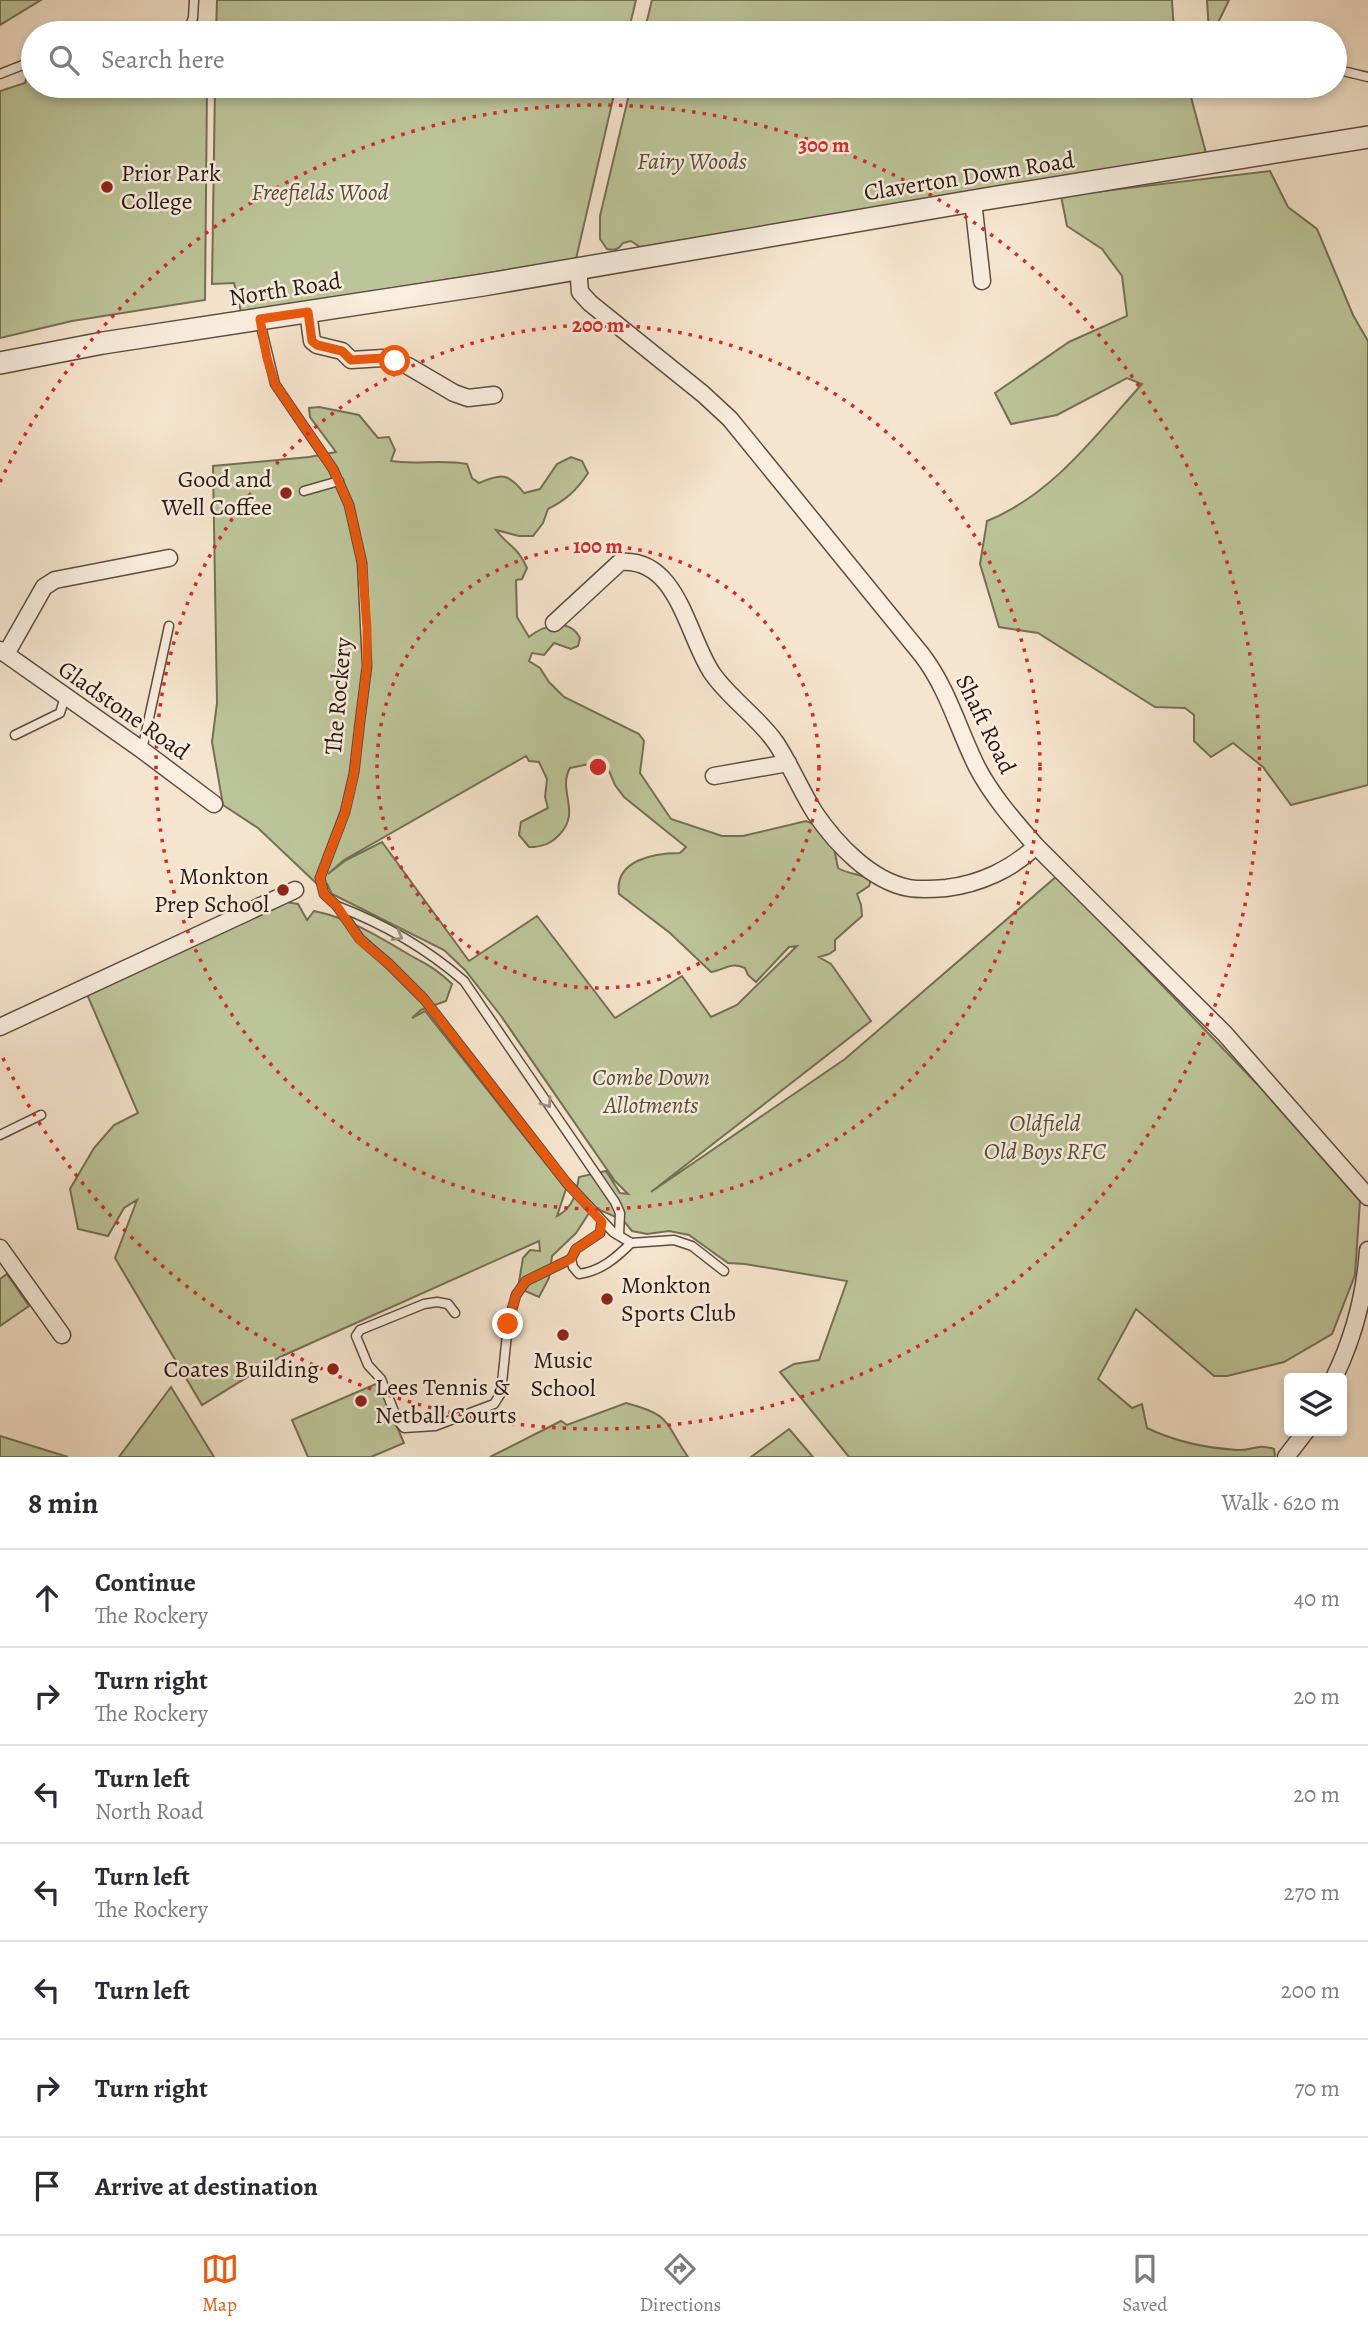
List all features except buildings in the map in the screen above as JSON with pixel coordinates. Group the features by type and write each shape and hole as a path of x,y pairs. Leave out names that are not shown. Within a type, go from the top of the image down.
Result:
{"street":[{"name":"Claverton Down Road","path":"578,267 1368,137"},
{"path":"973,201 982,281"},
{"name":"North Road","path":"0,363 103,343 483,285 578,267"},
{"name":"Shaft Road","path":"578,267 580,292 730,419 913,644 936,674 978,768 1013,820 1225,1034 1368,1197"},
{"path":"308,312 312,341 317,345 334,348 351,360 383,358 395,361 468,398 494,395"},
{"name":"Gladstone Road","path":"169,558 55,580 44,587 3,652 214,804"},
{"path":"554,623 612,567 620,562 640,564 677,597 711,672 768,732 815,812 844,848 882,878 908,888 955,887 1011,867 1036,846"},
{"path":"715,776 788,763"},
{"path":"0,1027 295,890"},
{"path":"0,1248 62,1335"},
{"path":"1336,1373 1346,1354 1366,1272 1368,1250"},
{"path":"1286,1457 1302,1436"}],"lane":[{"path":"192,21 194,0"},
{"path":"0,74 21,66"},
{"path":"1347,72 1368,77"},
{"name":"The Rockery","path":"260,319 275,384 315,439 339,481 349,505 362,563 367,666 354,774 345,813 320,878 324,894 337,906 360,940 424,999 566,1182 602,1222 631,1243"},
{"path":"304,491 339,481"},
{"path":"142,750 169,626"},
{"path":"15,735 60,712 65,696"},
{"path":"337,906 370,921 441,961 464,981 615,1202 620,1213 618,1235"},
{"path":"0,1135 41,1115"},
{"path":"455,1313 448,1304 432,1302 360,1330 356,1336 368,1365 381,1379 398,1421 404,1428 436,1426 494,1404 501,1393 508,1324 516,1295 526,1281 571,1259 576,1249 600,1233 602,1222"},
{"path":"571,1259 579,1274 594,1272 631,1243 674,1240 692,1246 724,1271"}],"green space":[{"path":"0,0 41,0 0,25"},
{"path":"217,0 636,0 631,21 216,21"},
{"path":"652,0 1172,0 1173,21 647,21"},
{"path":"1207,0 1229,0 1219,21 1208,21"},
{"name":"Prior Park College","path":"21,84 21,98 207,98 205,300 72,321 0,338 0,91"},
{"name":"Freefields Wood","path":"215,98 613,98 576,259 241,312 234,283 212,284"},
{"name":"Fairy Woods","path":"628,98 1191,98 1206,153 640,247 631,241 616,249 607,249 600,239 600,216"},
{"path":"1270,171 1288,207 1317,229 1353,315 1368,341 1368,785 1291,805 1263,767 1233,743 1211,757 1194,741 1194,715 1185,708 1155,707 1038,633 999,627 980,564 987,521 1010,510 1052,480 1090,443 1142,384 1127,378 1057,415 1011,424 995,393 1069,342 1127,316 1122,276 1102,249 1067,226 1061,196"},
{"path":"319,407 359,415 378,438 389,437 395,450 391,461 467,464 472,478 479,483 499,476 509,478 524,493 540,489 557,464 571,457 582,461 588,473 571,494 548,509 543,523 533,536 519,536 496,530 517,551 527,568 522,579 516,580 517,617 529,637 542,629 563,625 570,627 580,638 578,646 571,649 554,643 544,655 532,653 529,661 540,668 564,697 639,734 644,741 640,773 671,819 722,836 743,836 806,821 819,826 833,843 838,868 871,880 869,886 857,894 862,916 835,940 835,950 819,957 831,964 871,1021 651,1192 845,1059 1057,876 1259,1086 1360,1201 1355,1275 1332,1334 1284,1362 1227,1376 1214,1376 1136,1309 1098,1379 1132,1408 1142,1404 1147,1428 1158,1433 1214,1448 1243,1450 1268,1447 1274,1449 1275,1457 849,1457 780,1372 794,1364 819,1360 847,1281 728,1263 689,1235 669,1231 647,1234 632,1231 623,1220 593,1207 576,1233 552,1256 549,1278 539,1297 518,1288 523,1258 530,1250 540,1251 539,1241 280,1357 202,1405 115,1258 137,1200 124,1208 108,1236 78,1229 70,1189 94,1148 114,1125 138,1113 86,992 286,902 298,904 307,920 314,911 349,922 429,966 452,984 446,1001 421,1010 412,1018 425,1011 566,1189 557,1216 570,1205 579,1177 606,1171 620,1193 628,1194 615,1181 501,1016 465,970 444,950 332,894 327,884 316,883 258,828 223,805 212,742 217,703 213,466 336,452 310,417 309,408","holes":["526,756 529,761 539,762 547,779 545,797 548,808 521,822 519,835 529,847 549,843 566,826 569,818 566,785 570,768 594,763 607,766 615,785 624,797 686,847 680,853 648,857 629,866 619,882 619,894 670,933 711,972 740,966 745,968 756,982 789,947 797,946 737,1005 711,1017 682,976 615,1018 537,916 469,961 382,842 346,860 328,874 344,860"]},
{"path":"7,1274 29,1306 0,1326 0,1279"},
{"name":"Lees Tennis & Netball Courts","path":"378,1383 404,1443 371,1457 308,1457 292,1420"},
{"path":"171,1387 214,1457 119,1457"},
{"path":"626,1403 660,1416 688,1457 490,1457 561,1421 567,1425"},
{"path":"789,1429 813,1457 751,1457"},
{"path":"0,1436 68,1457 0,1457"}],"place":[{"name":"Prior Park College","path":"107,187"},
{"name":"Good and Well Coffee","path":"286,493"},
{"name":"Monkton Prep School","path":"283,890"},
{"name":"Monkton Sports Club","path":"607,1299"},
{"name":"Music School","path":"563,1335"},
{"name":"Coates Building","path":"333,1369"},
{"name":"Lees Tennis & Netball Courts","path":"361,1401"}],"route":[{"path":"395,361 383,358 351,360 342,351 317,345 312,341 308,312 260,319 275,384 333,469 349,505 362,563 367,666 354,774 345,813 321,870 324,894 337,906 360,940 424,999 566,1182 602,1222 600,1233 576,1249 571,1259 526,1281 516,1295 508,1324"}],"park label":[{"name":"Combe Down Allotments","path":"651,1091"},
{"name":"Oldfield Old Boys RFC","path":"1045,1137"}]}
